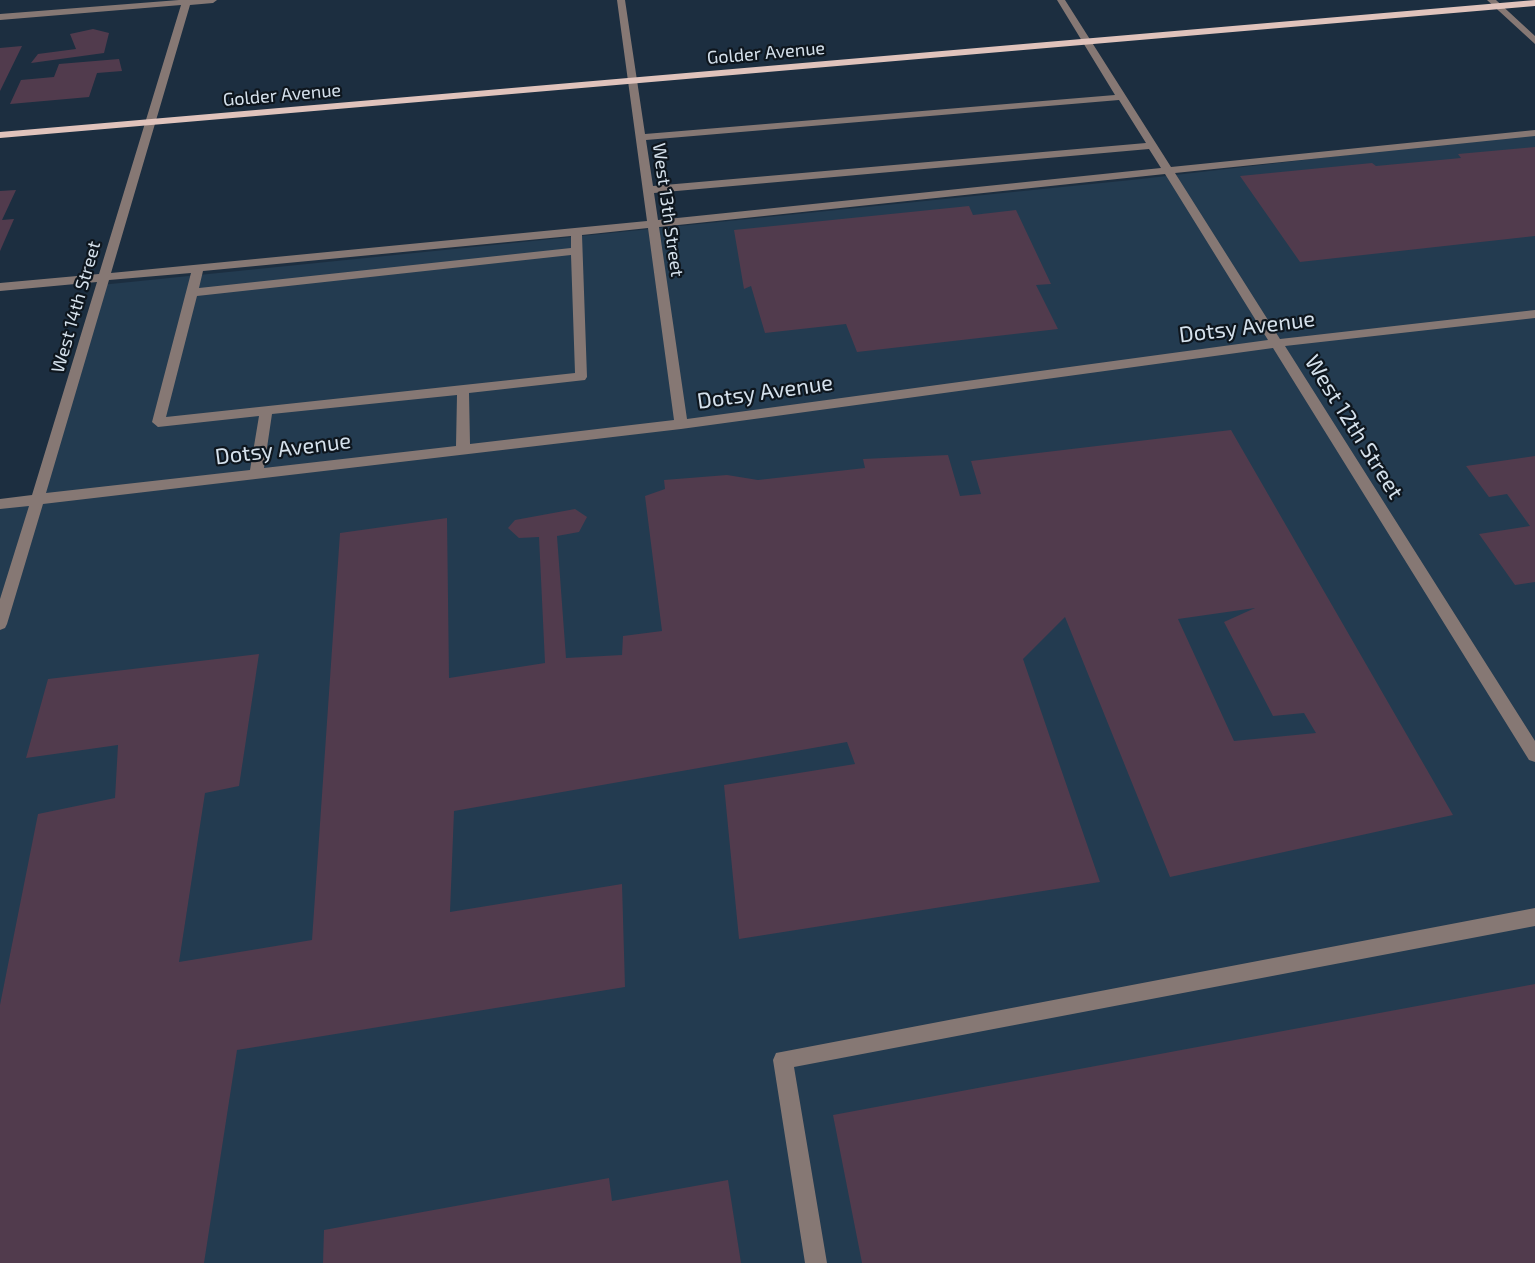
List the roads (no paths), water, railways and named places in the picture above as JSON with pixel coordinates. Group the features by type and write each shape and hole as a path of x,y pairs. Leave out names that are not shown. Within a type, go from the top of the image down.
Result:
{"main road":[{"name":"Golder Avenue","path":"0,135 1088,41 1495,3 1535,3"}],"street":[{"path":"0,17 213,0"},
{"name":"West 13th Street","path":"621,0 646,190 681,424"},
{"name":"West 12th Street","path":"1061,0 1535,755"},
{"name":"West 14th Street","path":"0,624 102,276 186,1"},
{"path":"1495,3 1535,40"},
{"path":"639,138 1121,97"},
{"path":"0,287 387,251 1535,133"},
{"path":"646,190 1151,146"},
{"path":"198,269 158,422 581,377 576,230"},
{"path":"466,243 467,263"},
{"path":"383,272 387,251"},
{"path":"192,293 576,251"},
{"path":"285,282 286,260"},
{"name":"Dotsy Avenue","path":"0,504 681,424 1277,343 1535,314"},
{"path":"463,391 463,450"},
{"path":"256,474 266,411"},
{"path":"816,1263 783,1060 1535,917"}]}
